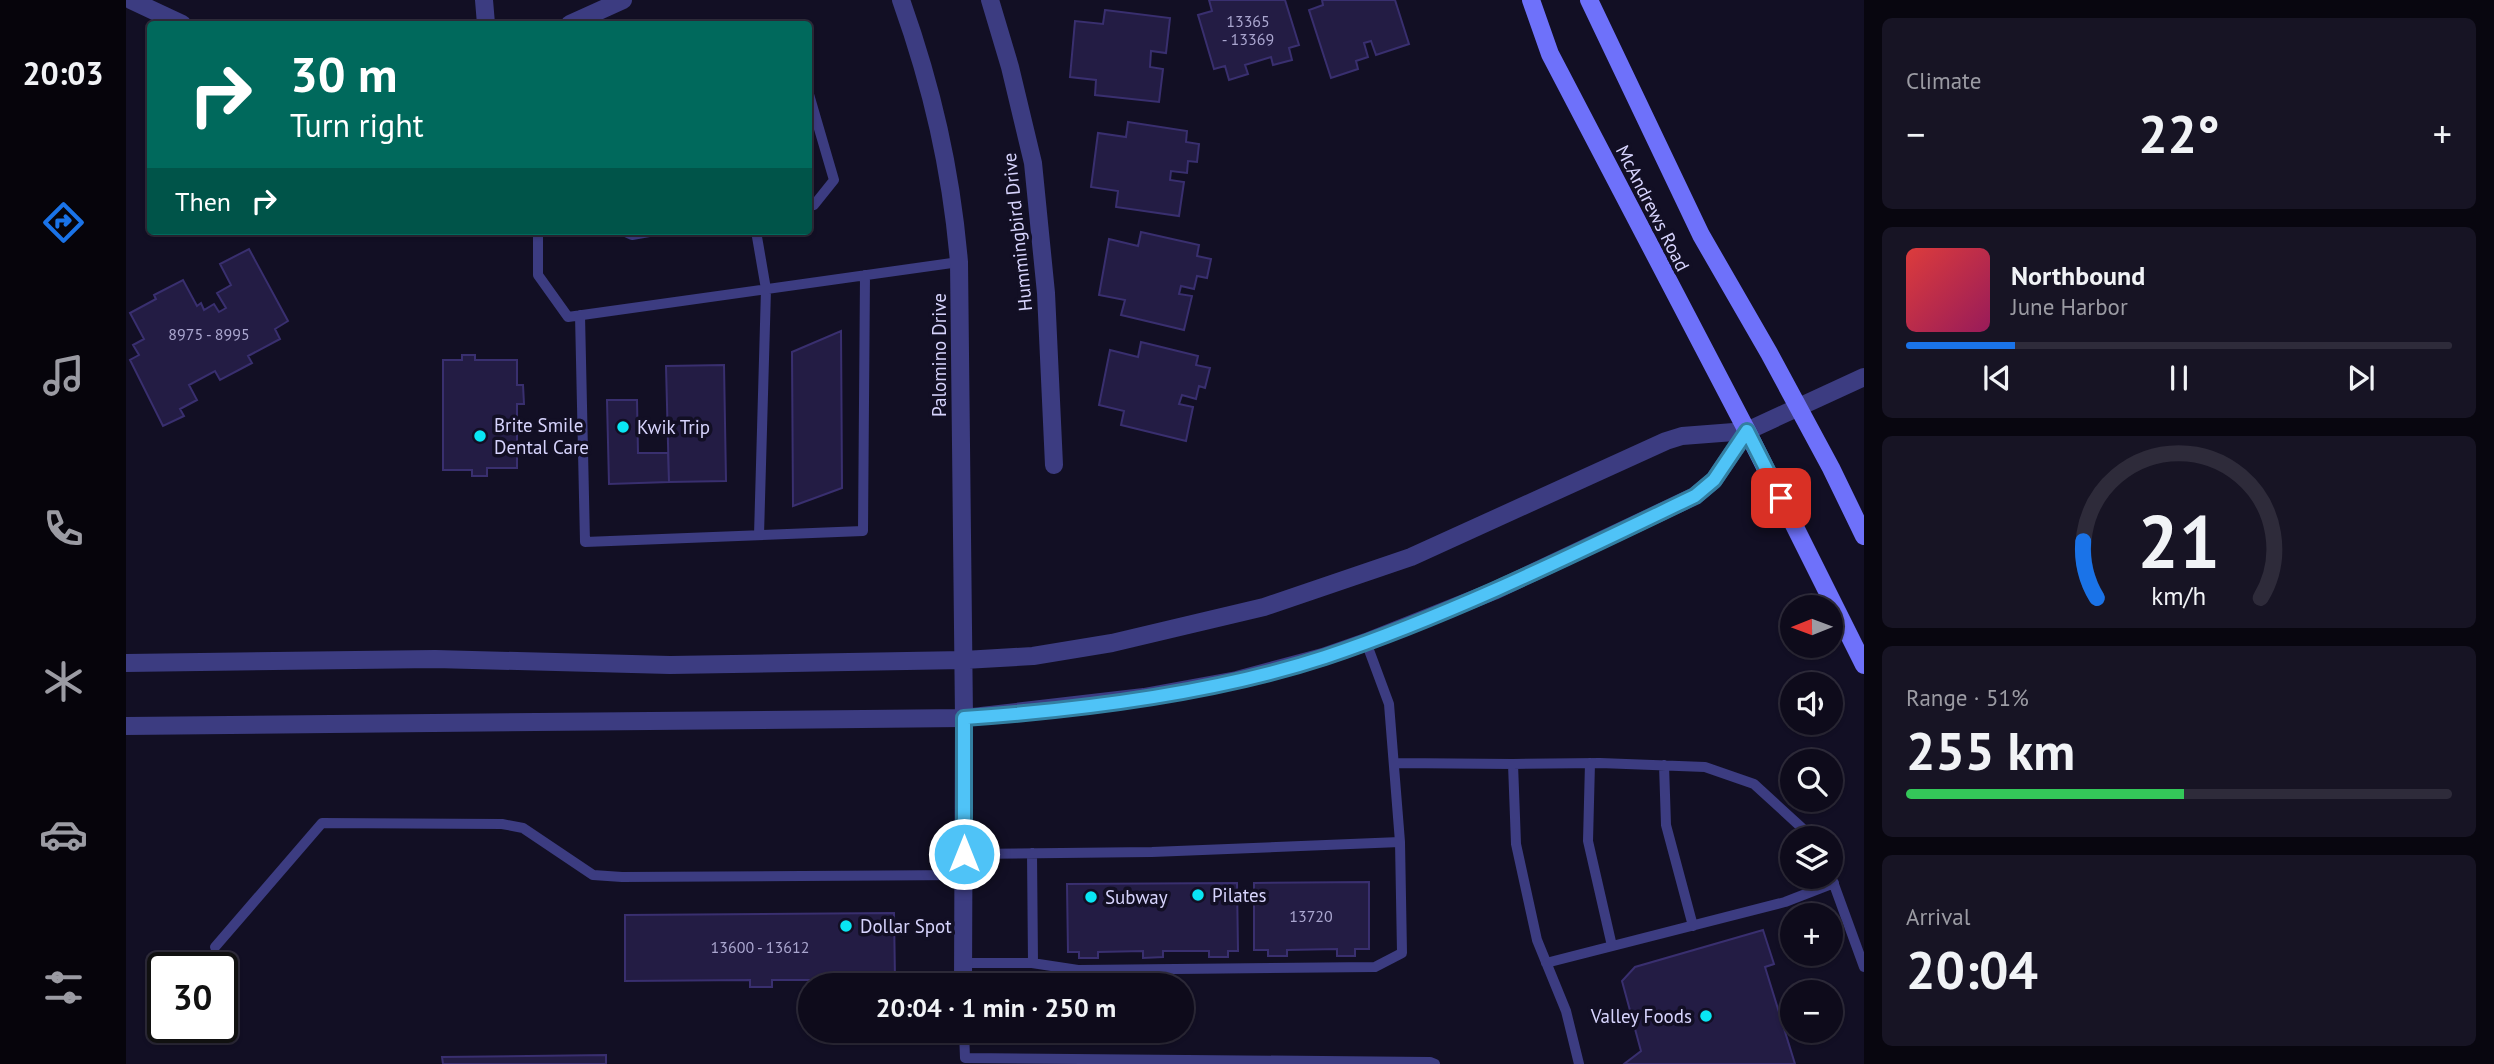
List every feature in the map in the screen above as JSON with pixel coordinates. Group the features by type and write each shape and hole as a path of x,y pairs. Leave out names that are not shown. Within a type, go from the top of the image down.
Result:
{"main road":[{"name":"McAndrews Road","path":"1531,0 1549,54 1747,431 1864,664"},
{"name":"McAndrews Road","path":"1589,0 1701,236 1798,407 1864,536"}],"street":[{"path":"131,0 176,21"},
{"path":"484,0 486,21"},
{"path":"577,21 623,0"},
{"name":"Palomino Drive","path":"901,0 928,83 942,142 954,202 959,262 964,660 963,973"},
{"name":"Hummingbird Drive","path":"990,0 1010,67 1033,163 1046,293 1054,465"},
{"path":"126,663 435,659 670,665 964,660 1033,656 1112,643 1264,607 1411,557 1666,441 1682,436 1747,431 1864,377"},
{"path":"126,726 964,718 1144,697 1237,680 1323,657 1494,591 1695,496 1714,480 1747,431"}],"lane":[{"path":"812,105 834,180 812,205"},
{"path":"538,235 538,275 568,317 959,262"},
{"path":"756,235 766,289 759,535"},
{"path":"580,315 585,542 863,531 865,275"},
{"path":"963,963 1032,963 1078,970 1375,967 1402,953 1400,842 1389,704 1366,642"},
{"path":"1395,763 1590,763 1704,767 1754,784 1800,826"},
{"path":"1590,763 1588,841 1612,946"},
{"path":"1513,764 1516,844 1537,940 1566,1011 1579,1064"},
{"path":"1664,765 1666,825 1693,926"},
{"path":"215,947 322,823 502,824 523,828 593,875 964,875"},
{"path":"964,854 1152,852 1400,842"},
{"path":"1032,853 1032,963"},
{"path":"1546,963 1785,902 1813,889"},
{"path":"1835,889 1864,967"},
{"path":"963,1043 962,1061 1435,1064"}],"building":[{"path":"1209,0 1285,0 1299,45 1289,48 1292,60 1273,65 1271,57 1245,65 1248,74 1229,80 1225,66 1214,69 1198,15 1212,11"},
{"path":"1322,0 1395,0 1409,44 1376,55 1371,41 1364,43 1368,57 1356,61 1358,69 1331,78 1309,10 1323,5"},
{"path":"1105,10 1170,18 1166,53 1151,51 1150,67 1163,69 1159,102 1095,95 1096,80 1070,77 1075,21 1103,24"},
{"path":"1128,122 1187,131 1186,142 1199,144 1197,162 1188,161 1187,173 1171,171 1170,180 1184,182 1179,216 1116,207 1118,191 1091,187 1098,133 1126,137"},
{"path":"1141,232 1199,245 1197,256 1211,259 1207,278 1197,276 1194,289 1181,286 1179,294 1192,296 1184,330 1121,315 1125,300 1099,295 1109,239 1138,246"},
{"path":"249,249 288,321 275,329 280,339 248,356 252,363 220,380 215,371 189,385 197,400 180,409 184,416 163,426 130,360 139,355 133,345 144,339 130,313 156,299 154,295 183,280 197,306 201,303 204,310 214,304 219,312 226,308 217,293 231,285 220,264"},
{"path":"841,331 842,488 793,506 792,352"},
{"path":"1141,342 1198,356 1196,365 1210,368 1205,388 1199,386 1196,399 1182,395 1179,404 1193,407 1186,441 1121,425 1124,411 1099,405 1110,350 1138,357"},
{"name":"Brite Smile Dental Care","path":"462,355 475,355 475,360 517,360 517,385 523,385 524,404 517,404 517,468 487,468 487,476 472,476 472,470 443,470 443,360 462,360"},
{"name":"Kwik Trip","path":"724,365 726,481 669,482 666,366"},
{"name":"Kwik Trip","path":"607,400 637,400 638,453 668,453 669,482 609,484"},
{"path":"1369,882 1369,949 1355,949 1355,956 1337,956 1337,949 1287,950 1287,956 1268,956 1268,950 1254,950 1254,883"},
{"path":"1237,883 1238,951 1228,951 1228,957 1209,957 1209,951 1163,951 1163,957 1143,958 1143,951 1098,952 1098,958 1079,958 1079,952 1068,952 1067,884"},
{"path":"894,913 895,973 798,973 798,980 772,980 772,987 750,987 750,980 625,981 625,915"},
{"name":"Valley Foods","path":"1763,930 1774,964 1765,967 1780,1016 1780,1043 1789,1043 1795,1064 1624,1064 1641,1051 1622,981 1635,967"},
{"path":"606,1055 606,1064 443,1064 442,1057"}],"place":[{"name":"Kwik Trip","path":"623,427"},
{"name":"Brite Smile Dental Care","path":"480,436"},
{"name":"Pilates","path":"1198,895"},
{"name":"Subway","path":"1091,897"},
{"name":"Dollar Spot","path":"846,926"},
{"name":"Valley Foods","path":"1706,1016"}],"route":[{"path":"964,854 964,718 1144,697 1237,680 1323,657 1366,642 1494,591 1695,496 1714,480 1747,431 1781,498"}]}
